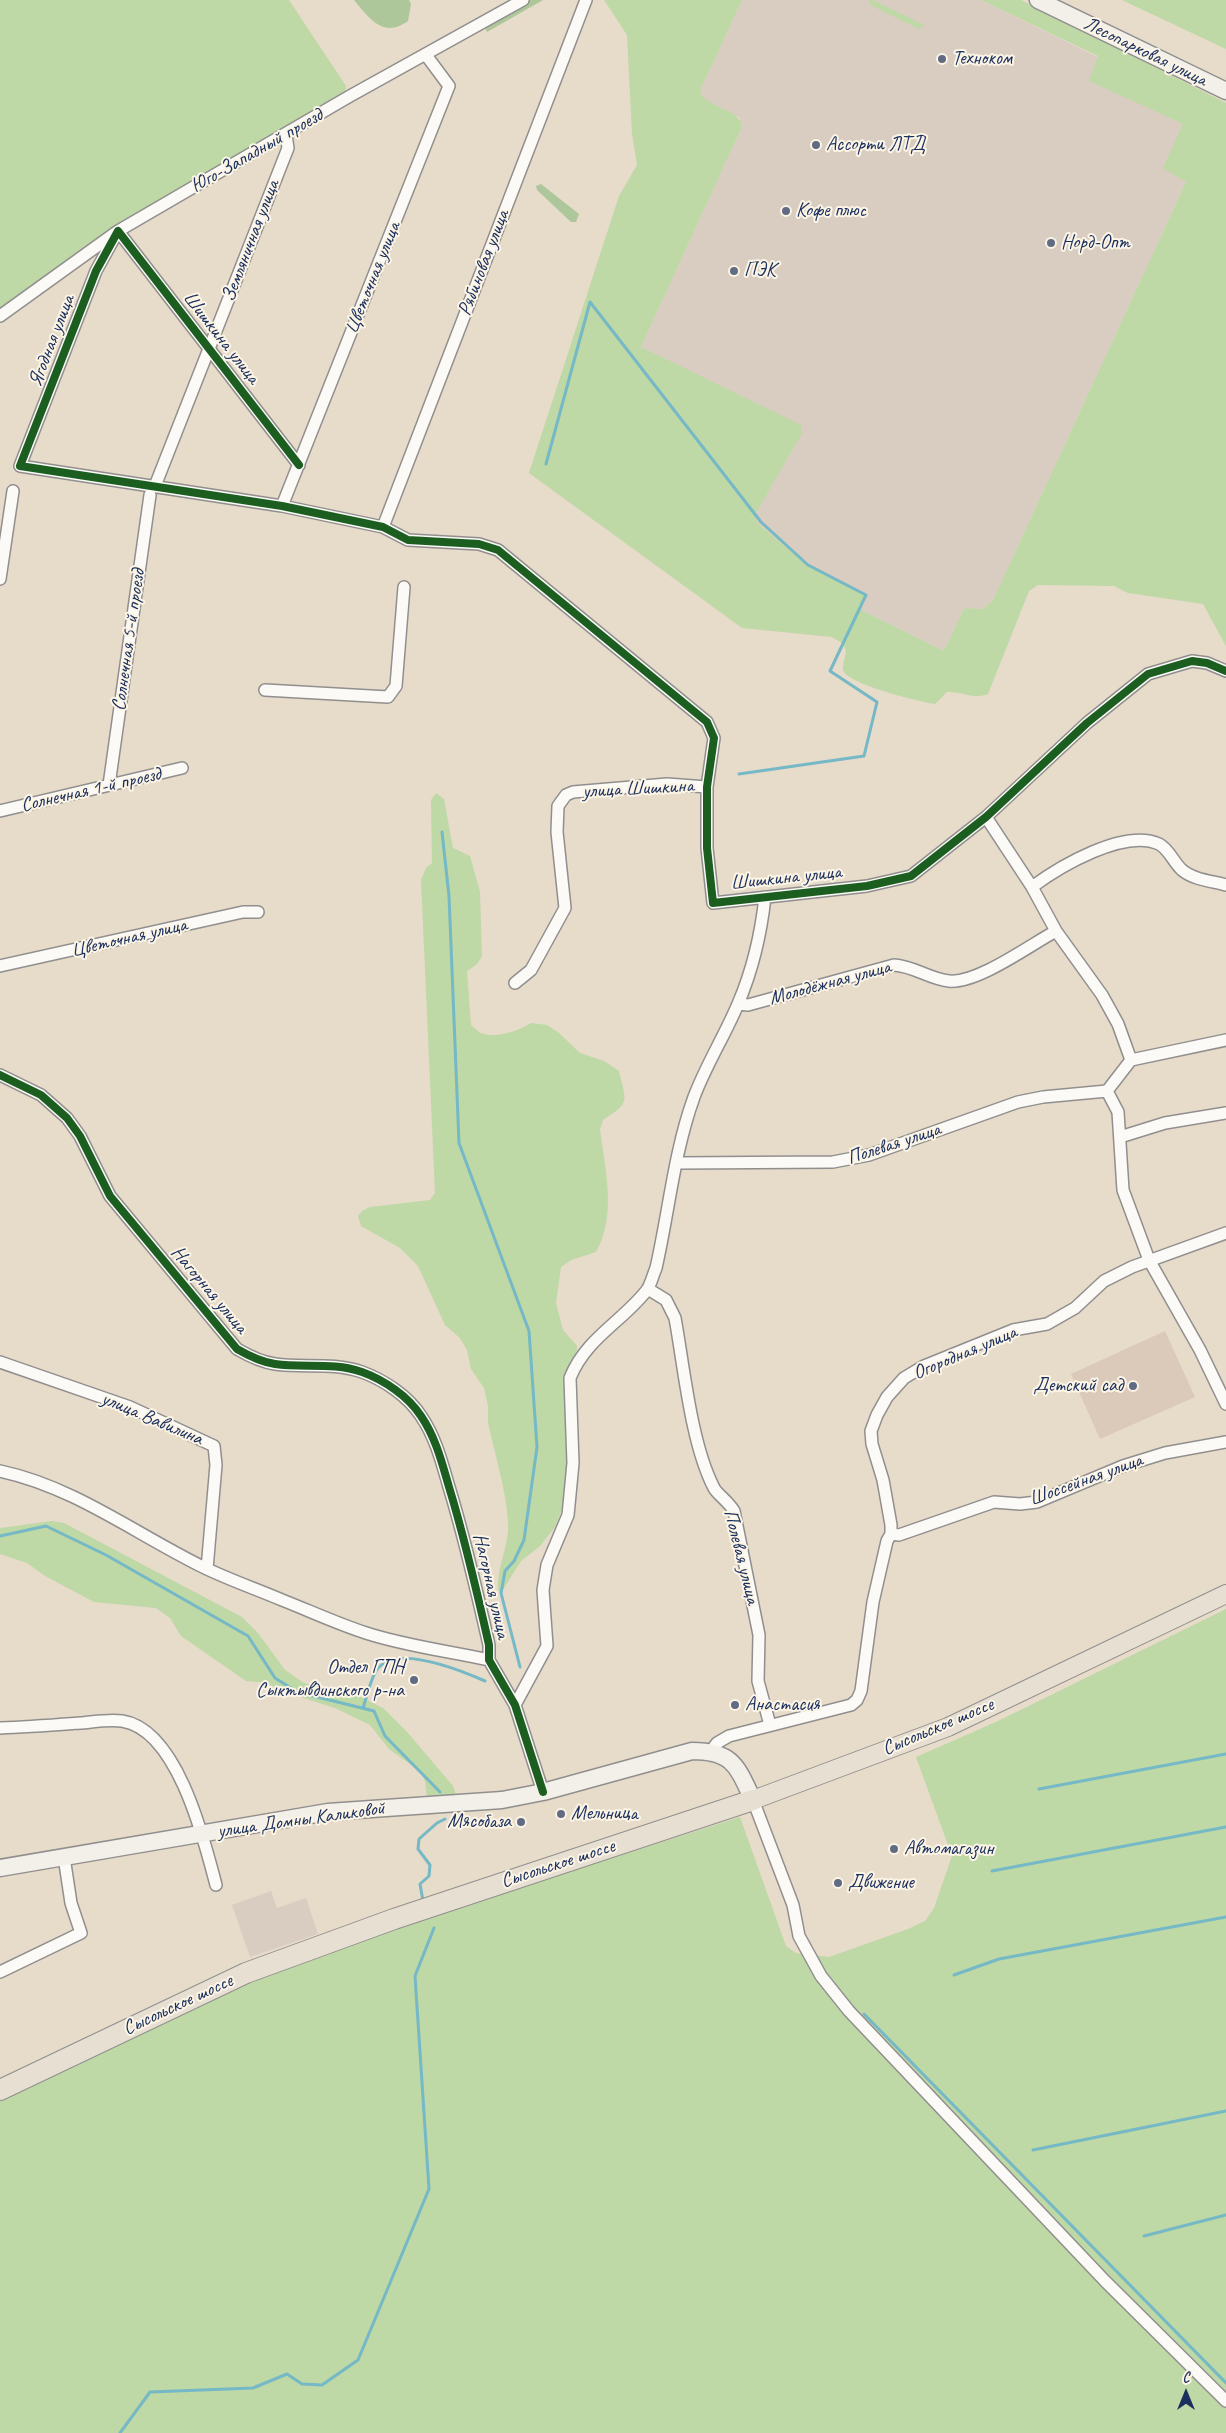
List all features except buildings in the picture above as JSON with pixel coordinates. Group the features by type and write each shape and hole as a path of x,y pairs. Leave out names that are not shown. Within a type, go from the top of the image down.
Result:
{"highway":[{"name":"Сысольское шоссе","path":"0,2090 246,1973 394,1918 753,1800"}],"main road":[{"name":"Лесопарковая улица","path":"1038,0 1226,91"},
{"name":"Сысольское шоссе","path":"753,1800 948,1727 1226,1594"},
{"name":"улица Домны Каликовой","path":"0,1868 328,1812 502,1800 543,1792 692,1751 711,1751"},
{"path":"711,1751 729,1759 738,1769 753,1800"}],"street":[{"name":"Юго-Западный проезд","path":"0,316 118,231 523,0"},
{"name":"Рябиновая улица","path":"383,527 560,72 586,0"},
{"name":"Цветочная улица","path":"282,506 449,86 426,55"},
{"name":"Земляничная улица","path":"153,491 288,148 286,136"},
{"name":"Шишкина улица","path":"118,231 299,465"},
{"name":"Ягодная улица","path":"20,466 96,271 118,231"},
{"name":"Шишкина улица","path":"20,466 153,491 282,506 383,527 408,540 479,544 498,550 706,722 714,738 707,787 707,848 713,903 867,886 911,876 986,817 1087,723 1148,674 1192,661 1207,663 1226,672"},
{"path":"0,579 13,491"},
{"name":"Солнечная 5-й проезд","path":"109,785 153,491"},
{"path":"265,690 388,697 396,686 404,587"},
{"name":"Солнечная 1-й проезд","path":"0,811 182,768"},
{"name":"улица Шишкина","path":"515,983 530,970 565,908 557,832 558,806 566,796 573,792 667,784 707,787"},
{"path":"986,817 1032,888 1056,931 1102,995 1118,1024 1131,1060"},
{"path":"1032,888 1057,869 1086,855 1117,844 1144,841 1160,845 1182,870 1192,876 1226,884"},
{"path":"515,1705 547,1646 543,1590 546,1565 568,1516 573,1464 570,1378 574,1368 593,1342 648,1289 662,1246 676,1163 684,1130 695,1095 738,1004 752,968 761,933 765,897"},
{"name":"Цветочная улица","path":"0,966 243,912 258,912"},
{"name":"Молодёжная улица","path":"738,1004 748,1005 894,965 908,965 933,978 951,981 970,980 1056,931"},
{"path":"1226,1040 1131,1060 1108,1092 1118,1112 1123,1190 1149,1260 1200,1350 1226,1404"},
{"name":"Нагорная улица","path":"0,1075 41,1095 67,1118 80,1136 110,1196 237,1349 256,1360 275,1364 335,1366 360,1371 380,1380 395,1390 421,1416 435,1442 461,1525 489,1645 488,1660 515,1705 543,1792"},
{"name":"Полевая улица","path":"676,1163 834,1162 869,1156 1018,1102 1043,1097 1108,1092"},
{"path":"1120,1137 1165,1123 1226,1113"},
{"name":"Огородная улица","path":"711,1751 717,1743 729,1736 851,1705 857,1700 861,1691 873,1602 887,1541 891,1534 883,1480 872,1444 871,1431 887,1397 904,1378 924,1366 1013,1330 1047,1324 1075,1308 1104,1281 1149,1260 1226,1233"},
{"name":"Полевая улица","path":"648,1289 666,1300 676,1318 703,1459 715,1491 722,1494 734,1511 760,1635 758,1681 770,1726"},
{"name":"улица Вавилина","path":"0,1362 130,1407 214,1446 216,1465 207,1569"},
{"name":"Шоссейная улица","path":"891,1534 899,1535 994,1502 1020,1504 1036,1502 1123,1466 1165,1453 1226,1442"},
{"path":"0,1471 53,1487 96,1508 157,1544 207,1569 366,1633 488,1660"},
{"path":"0,1728 122,1721 148,1732 163,1748 178,1777 202,1833 216,1885"},
{"path":"753,1800 793,1905 799,1936 826,1983 849,2011 1098,2274 1226,2401"},
{"path":"0,1972 81,1933 71,1903 64,1857"}],"shaded area":[{"path":"742,0 981,0 1217,115 993,600 983,609 968,608 963,610 945,649 942,650 861,610 866,597 864,593 805,563 757,523 756,513 802,430 641,347 741,129 740,118 701,97 700,91"},
{"name":"Детский сад","path":"1165,1331 1195,1397 1100,1439 1071,1374"},
{"path":"271,1891 277,1908 306,1898 318,1934 250,1957 232,1905"}],"green space":[{"path":"0,0 289,0 346,86 345,91 116,230 0,316"},
{"path":"354,0 409,0 411,4 408,21 391,28 384,27 371,19"},
{"path":"530,0 543,0 487,32 485,28"},
{"path":"604,0 742,0 700,91 709,102 737,117 741,122 741,129 641,347 801,425 802,433 756,513 757,523 805,563 864,593 866,597 861,610 942,650 945,649 963,610 967,608 983,609 993,600 1186,182 1163,168 1182,126 1181,123 1089,81 1098,56 981,0 1021,0 1226,103 1226,646 1203,604 1128,593 1114,586 1038,585 1029,591 988,694 973,696 947,692 935,704 915,700 885,692 847,675 843,670 846,650 842,643 832,637 742,628 529,473 619,196 637,165 632,134 627,35"},
{"path":"870,0 924,25 919,29 870,5"},
{"path":"1122,0 1226,0 1226,49"},
{"path":"541,184 579,214 576,222 571,222 537,190 536,186"},
{"path":"436,793 444,799 453,848 470,856 480,892 482,956 477,964 467,971 471,1025 481,1033 500,1035 520,1029 531,1023 547,1025 559,1033 580,1053 604,1061 619,1071 624,1095 622,1105 603,1120 600,1129 608,1192 608,1208 602,1238 596,1252 571,1260 561,1267 556,1303 563,1330 577,1346 576,1357 566,1372 565,1416 569,1473 564,1504 555,1527 540,1546 521,1561 501,1593 498,1590 498,1581 507,1538 508,1522 503,1485 488,1423 488,1406 484,1388 471,1369 467,1350 460,1338 445,1325 418,1266 400,1248 361,1226 358,1216 362,1211 370,1207 430,1200 435,1193 421,880 426,868 432,863 431,800"},
{"path":"52,1521 64,1523 242,1617 258,1633 285,1670 304,1683 357,1695 383,1708 408,1733 453,1786 456,1795 427,1797 425,1781 421,1772 389,1749 370,1725 335,1708 282,1691 267,1683 246,1681 181,1636 170,1618 156,1608 94,1602 45,1576 27,1563 0,1554 0,1528"},
{"path":"1226,1609 1226,2433 0,2433 0,2100 247,1984 397,1927 740,1817 786,1946 796,1953 829,1957 908,1929 925,1921 934,1908 952,1856 916,1757 996,1722"}],"waterway":[{"path":"546,464 590,302 761,522 808,565 866,595 830,671 877,702 864,756 739,774"},
{"path":"442,832 449,896 459,1143 529,1331 537,1447 524,1540 514,1561 505,1571 501,1593 520,1667"},
{"path":"0,1536 46,1526 106,1555 248,1636 275,1678 297,1692 374,1711 385,1736 440,1792"},
{"path":"363,1708 376,1671 385,1663 397,1659 429,1661 485,1681"},
{"path":"1039,1789 1226,1754"},
{"path":"423,1901 420,1884 429,1876 430,1865 418,1849 419,1839 437,1823 445,1819"},
{"path":"992,1871 1226,1827"},
{"path":"954,1975 999,1959 1226,1917"},
{"path":"120,2433 150,2392 253,2388 287,2374 302,2384 322,2385 358,2360 429,2189 415,1976 434,1928"},
{"path":"864,2014 1226,2383"},
{"path":"1033,2150 1226,2111"},
{"path":"1144,2236 1226,2215"}],"cycle path":[{"path":"299,465 118,231 96,271 20,466 282,506 383,527 408,540 479,544 498,550 707,722 714,738 707,787 707,848 713,903 867,886 911,876 986,817 1087,723 1148,674 1192,661 1207,663 1226,671"},
{"path":"0,1075 41,1095 67,1118 80,1136 110,1196 237,1349 270,1363 340,1367 362,1372 379,1379 402,1395 416,1409 435,1442 455,1507 489,1645 489,1660 515,1705 543,1792"}],"place":[{"name":"Техноком","path":"942,59"},
{"name":"Ассорти ЛТД","path":"816,145"},
{"name":"Кофе плюс","path":"786,211"},
{"name":"Норд-Опт","path":"1051,243"},
{"name":"ПЭК","path":"734,271"},
{"name":"Детский сад","path":"1133,1386"},
{"name":"Отдел ГПН Сыктывдинского р-на","path":"414,1680"},
{"name":"Анастасия","path":"735,1705"},
{"name":"Мельница","path":"561,1814"},
{"name":"Мясобаза","path":"521,1822"},
{"name":"Автомагазин","path":"894,1849"},
{"name":"Движение","path":"838,1883"}]}
